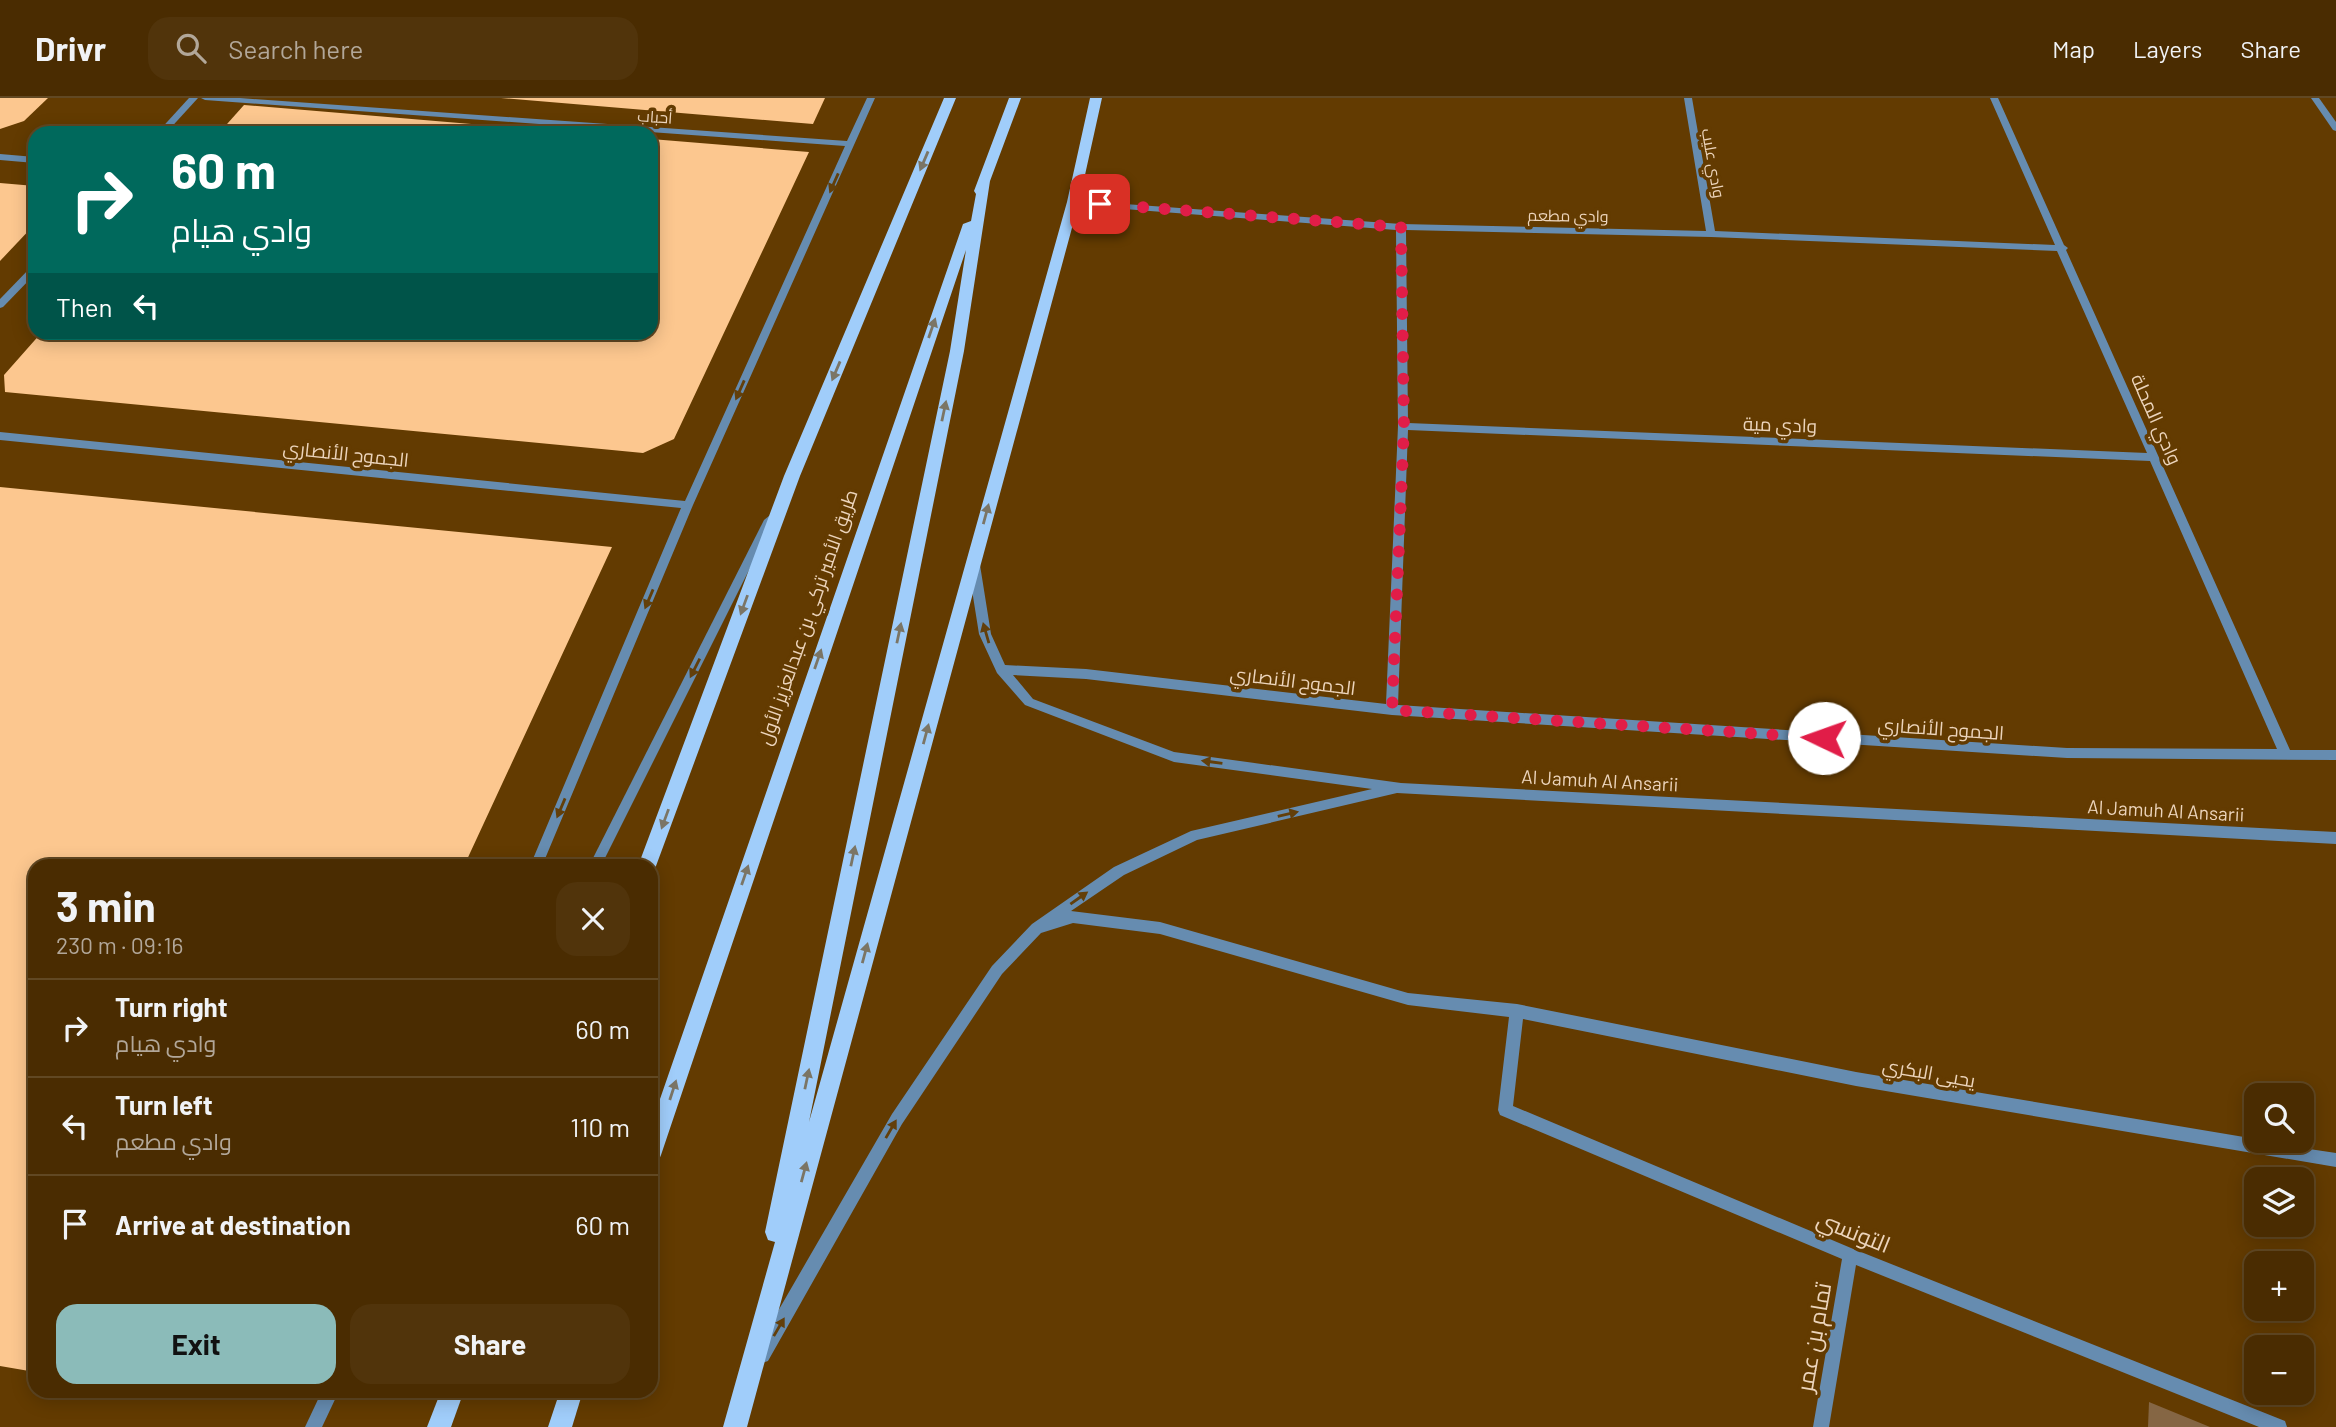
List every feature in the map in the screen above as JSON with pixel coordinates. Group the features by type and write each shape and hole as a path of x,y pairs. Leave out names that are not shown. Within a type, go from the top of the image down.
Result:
{"main road":[{"path":"650,859 792,476 950,98"},
{"name":"طريق الأمير تركي بن عبدالعزيز الأول","path":"658,1134 887,458 984,181 1016,98"},
{"path":"734,1427 1073,202 1096,98"},
{"path":"745,1386 957,351 984,181"},
{"path":"439,1427 450,1398"},
{"path":"560,1427 570,1398"}],"street":[{"path":"168,126 194,98"},
{"name":"أحباب","path":"205,98 599,126"},
{"path":"539,859 688,505 871,98"},
{"name":"وادي عليب","path":"1688,98 1712,234"},
{"name":"وادي المحلة","path":"1994,98 2063,248 2286,755"},
{"path":"2315,98 2336,128"},
{"name":"أحباب","path":"658,130 852,144"},
{"path":"0,158 28,160"},
{"name":"وادي مطعم","path":"1073,202 1401,227 1712,234 2063,248"},
{"path":"1392,710 1404,426 1401,227"},
{"path":"0,305 28,275"},
{"name":"وادي مية","path":"1404,426 2154,457"},
{"name":"الجموح الأنصاري","path":"0,436 688,505"},
{"path":"599,859 792,476"},
{"name":"Al Jamuh Al Ansarii","path":"973,561 985,634 1001,670 1029,702 1174,757 1401,788 2336,838"},
{"name":"الجموح الأنصاري","path":"1001,670 1086,674 1392,710 2067,754 2336,755"},
{"path":"745,1386 897,1119 997,970 1037,928 1119,871 1195,835 1401,788"},
{"path":"1037,928 1073,917 1160,928 1408,999 1517,1011"},
{"name":"يحيى البكري","path":"1517,1011 1856,1079 2336,1160"},
{"name":"التونسي","path":"1517,1011 1505,1110 1850,1255 2279,1427"},
{"name":"تمام بن عمر","path":"1821,1427 1850,1255"},
{"path":"313,1427 328,1398"}],"shaded area":[{"path":"2149,1402 2210,1427 2148,1427"}],"building":[{"path":"0,98 48,98 24,121 0,129"},
{"path":"501,98 825,98 813,124"},
{"path":"244,105 494,126 225,126"},
{"path":"658,140 809,152 674,439 643,453 5,392 4,375 35,340 658,340"},
{"path":"0,183 28,185 28,231 0,261"},
{"path":"0,487 612,547 467,859 28,859 28,1371 0,1366"}],"route":[{"path":"1100,204 1401,227 1404,426 1392,710 1824,738"}]}
